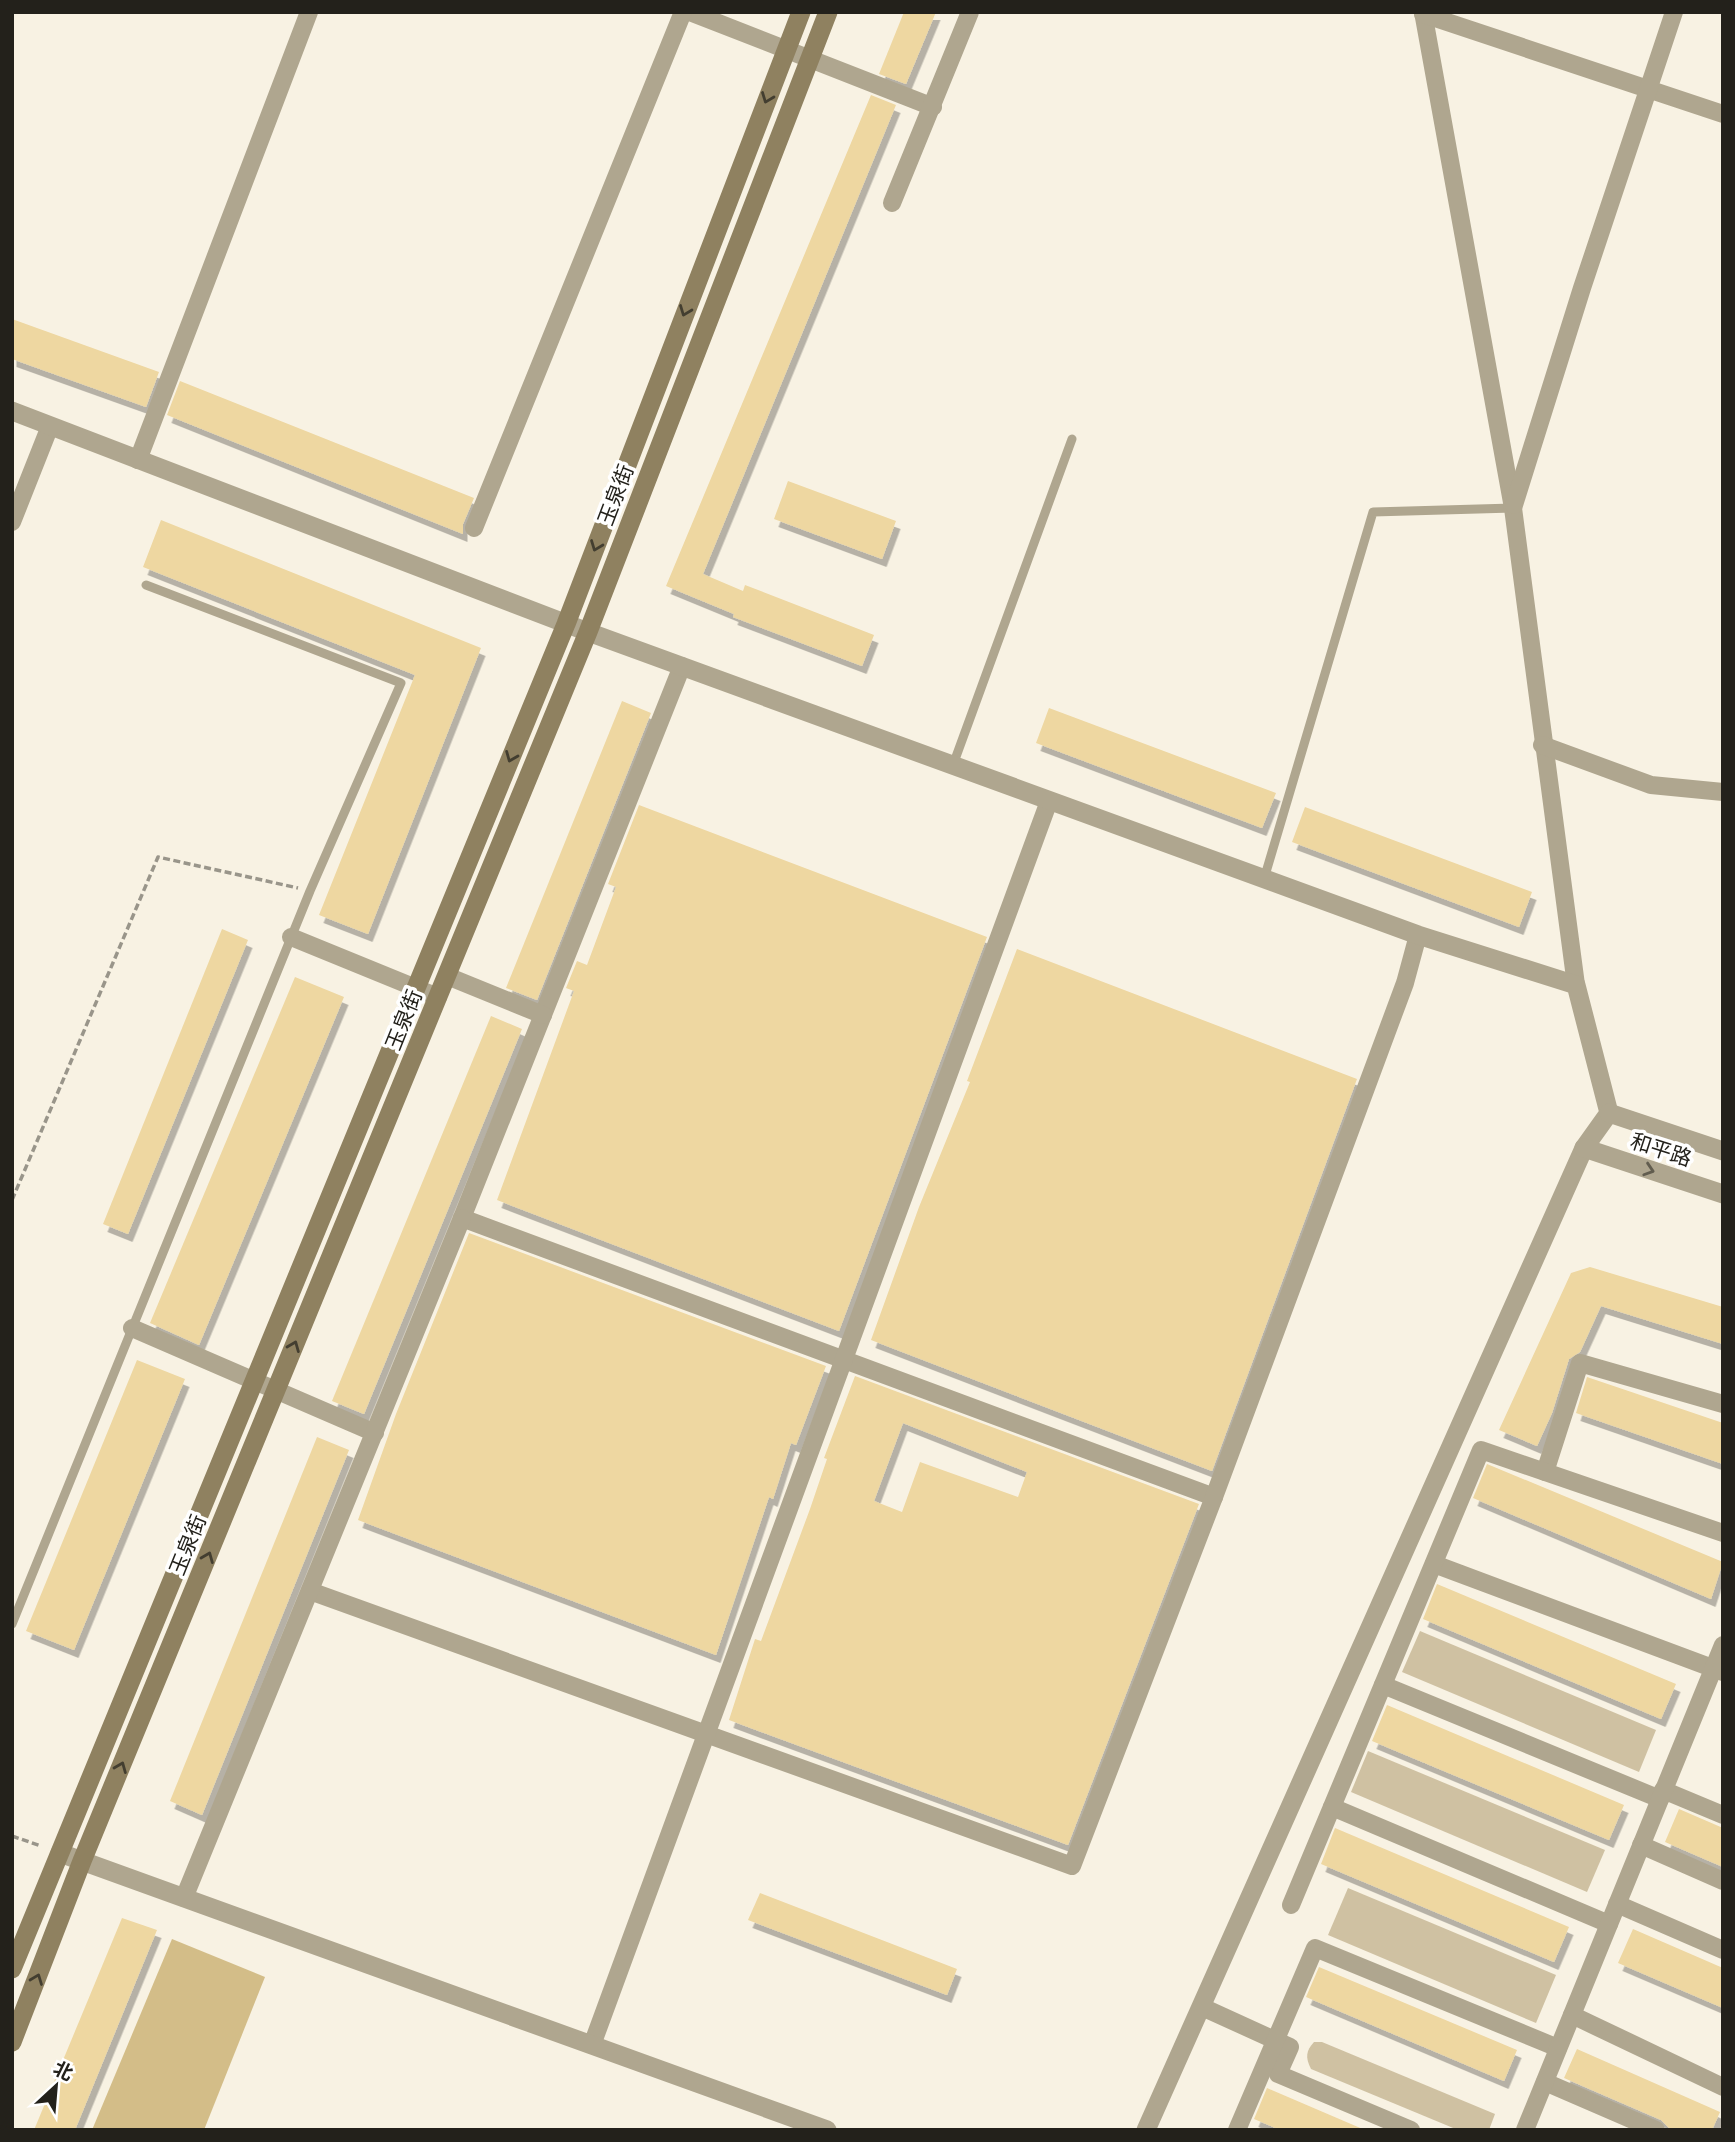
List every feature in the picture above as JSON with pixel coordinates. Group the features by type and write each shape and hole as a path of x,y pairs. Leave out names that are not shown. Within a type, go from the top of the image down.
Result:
{"main road":[{"name":"玉泉街","path":"12,1969 566,624 801,12"},
{"name":"玉泉街","path":"12,2042 82,1861 588,632 807,59 828,12"}],"street":[{"path":"138,460 309,12"},
{"path":"474,527 683,12"},
{"path":"691,12 933,107"},
{"path":"892,203 970,12"},
{"path":"1513,508 1674,12"},
{"path":"1146,2130 1584,1149 1609,1113 1576,985 1542,745 1513,508 1423,13 1647,91 1723,114"},
{"path":"12,411 566,624 1418,935 1576,985"},
{"path":"12,522 50,426"},
{"path":"184,1898 462,1219 682,666"},
{"path":"1542,745 1651,785 1723,792"},
{"path":"592,2045 1049,800"},
{"path":"310,1591 705,1736 1072,1866 1214,1497 1405,983 1418,935"},
{"path":"291,937 438,997"},
{"path":"447,976 543,1015"},
{"name":"和平路","path":"1609,1113 1723,1151"},
{"name":"和平路","path":"1584,1149 1723,1194"},
{"path":"462,1219 1214,1497"},
{"path":"132,1328 375,1433"},
{"path":"1545,1472 1580,1363 1723,1404"},
{"path":"1291,1905 1481,1450 1723,1533"},
{"path":"1434,1564 1718,1670"},
{"path":"1525,2130 1662,1794 1718,1670 1723,1645"},
{"path":"1383,1685 1662,1794 1723,1815"},
{"path":"1332,1807 1609,1924"},
{"path":"1641,1845 1723,1881"},
{"path":"60,1853 827,2130"},
{"path":"1617,1904 1723,1950"},
{"path":"1237,2130 1273,2039 1315,1948 1558,2048"},
{"path":"1202,2007 1290,2047 1278,2074 1412,2130"},
{"path":"1572,2015 1723,2087"},
{"path":"1545,2082 1656,2130"}],"lane":[{"path":"953,765 1072,439"},
{"path":"1264,879 1373,512 1513,508"},
{"path":"12,1624 310,891 401,683 146,584"}],"path":[{"path":"12,1200 159,858 310,891"},
{"path":"12,1836 60,1853"}],"shaded area":[{"path":"1420,1631 1656,1730 1639,1772 1402,1672"},
{"path":"1368,1751 1605,1850 1587,1892 1351,1792"},
{"path":"1348,1888 1556,1975 1536,2023 1328,1935"},
{"path":"172,1939 265,1977 204,2130 92,2130"},
{"path":"1314,2042 1322,2042 1495,2114 1489,2130 1458,2130 1311,2069 1307,2054"}],"building":[{"path":"904,12 936,12 906,84 879,74"},
{"path":"871,95 896,105 703,574 743,591 745,585 874,635 862,666 733,617 734,614 666,586"},
{"path":"12,319 159,372 146,407 12,359"},
{"path":"180,381 474,498 463,524 463,534 167,415"},
{"path":"788,481 896,521 882,559 774,519"},
{"path":"161,520 481,648 368,934 319,915 415,675 143,567"},
{"path":"622,701 651,713 537,1000 506,988"},
{"path":"1049,708 1276,793 1262,828 1036,743"},
{"path":"639,805 987,937 839,1331 497,1200 574,991 566,988 577,961 587,965 616,887 608,884"},
{"path":"1305,807 1532,892 1519,927 1292,842"},
{"path":"222,929 248,940 128,1234 103,1224"},
{"path":"1017,949 1357,1079 1212,1471 871,1340 919,1207 970,1082 967,1081"},
{"path":"295,977 344,997 199,1345 150,1323"},
{"path":"491,1016 522,1029 364,1414 332,1401"},
{"path":"469,1233 826,1366 796,1445 791,1443 773,1499 769,1497 716,1655 358,1520 396,1414"},
{"path":"1590,1267 1723,1307 1723,1344 1601,1306 1580,1352 1569,1359 1552,1413 1537,1446 1499,1430 1571,1273"},
{"path":"137,1360 185,1379 74,1650 26,1631"},
{"path":"855,1376 1199,1504 1068,1845 729,1720 755,1639 761,1641 810,1509 827,1459 824,1458","holes":["903,1423 1027,1472 1018,1497 920,1462 902,1512 874,1501"]},
{"path":"1587,1377 1723,1423 1723,1464 1576,1413"},
{"path":"317,1437 349,1450 202,1815 170,1801"},
{"path":"1487,1464 1723,1562 1711,1599 1473,1498"},
{"path":"1437,1584 1676,1684 1661,1719 1423,1619"},
{"path":"1387,1705 1624,1805 1609,1840 1372,1741"},
{"path":"1679,1809 1723,1828 1723,1867 1665,1842"},
{"path":"1335,1828 1569,1927 1554,1962 1321,1864"},
{"path":"760,1893 957,1969 947,1995 748,1920"},
{"path":"122,1918 157,1930 75,2130 34,2130"},
{"path":"1633,1929 1723,1968 1723,2008 1618,1963"},
{"path":"1319,1967 1517,2050 1504,2081 1306,1997"},
{"path":"1577,2049 1720,2112 1712,2130 1671,2130 1661,2120 1564,2078"},
{"path":"1267,2088 1365,2130 1280,2130 1254,2119"}]}
